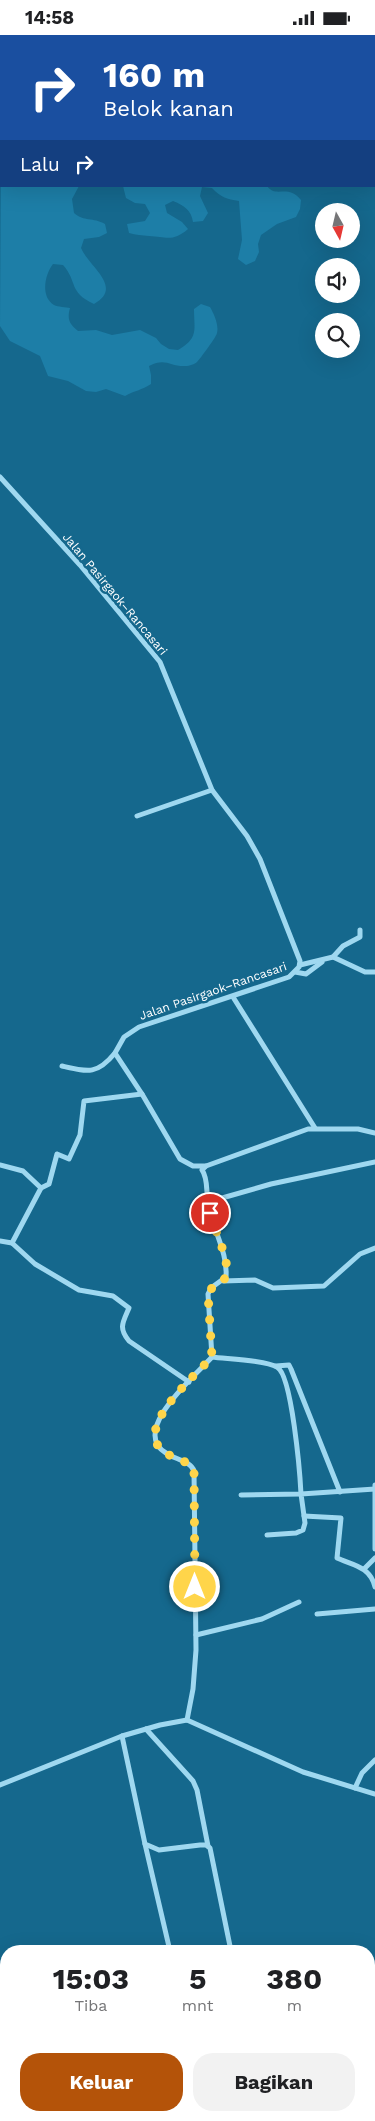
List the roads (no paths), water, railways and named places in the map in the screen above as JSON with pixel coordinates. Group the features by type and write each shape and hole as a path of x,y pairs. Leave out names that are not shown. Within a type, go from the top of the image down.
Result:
{"street":[{"name":"Jalan Pasirgaok–Rancasari","path":"0,477 80,565 160,662 212,790 247,836 260,859 300,965 295,972 281,980 233,997 193,1007 139,1027 124,1037 115,1053 106,1063 94,1070 83,1071 62,1066"},
{"path":"0,487 6,483"},
{"path":"137,816 212,790"},
{"path":"300,965 333,957 343,947 360,937 360,930"},
{"path":"333,957 366,972 375,972"},
{"path":"295,972 306,974 327,959"},
{"path":"233,997 315,1128"},
{"path":"115,1053 142,1094 180,1159 193,1166 206,1166 290,1134 315,1128 358,1129 375,1133"},
{"path":"12,1243 41,1188 49,1184 57,1154 69,1159 80,1135 84,1101 142,1094"},
{"path":"208,1202 271,1184 375,1161"},
{"path":"0,1165 23,1171 41,1188"},
{"path":"187,1720 193,1689 196,1635 194,1471 191,1465 161,1450 154,1437 157,1423 165,1410 212,1357 208,1294 211,1288 226,1276 226,1260 208,1202 205,1175 202,1170 206,1166"},
{"path":"0,1241 12,1243 35,1264 78,1290 113,1296 129,1308 122,1324 123,1333 126,1337 189,1382"},
{"path":"222,1281 255,1280 273,1288 324,1286 360,1255 375,1249"},
{"path":"212,1357 276,1366 289,1365 340,1492"},
{"path":"267,1535 299,1532 304,1526 291,1407 284,1374 276,1366"},
{"path":"375,1485 375,1549"},
{"path":"241,1495 302,1494 375,1489"},
{"path":"304,1516 340,1517 337,1558 364,1569 375,1587"},
{"path":"364,1569 375,1558"},
{"path":"196,1635 262,1619 299,1602"},
{"path":"317,1614 375,1609"},
{"path":"0,1785 122,1736 187,1720 304,1771 375,1793"},
{"path":"146,1729 193,1781 197,1790 208,1846 212,1853 230,1945"},
{"path":"122,1736 169,1945"},
{"path":"355,1788 362,1773 375,1761"},
{"path":"145,1844 159,1850 200,1845 208,1846"}]}
